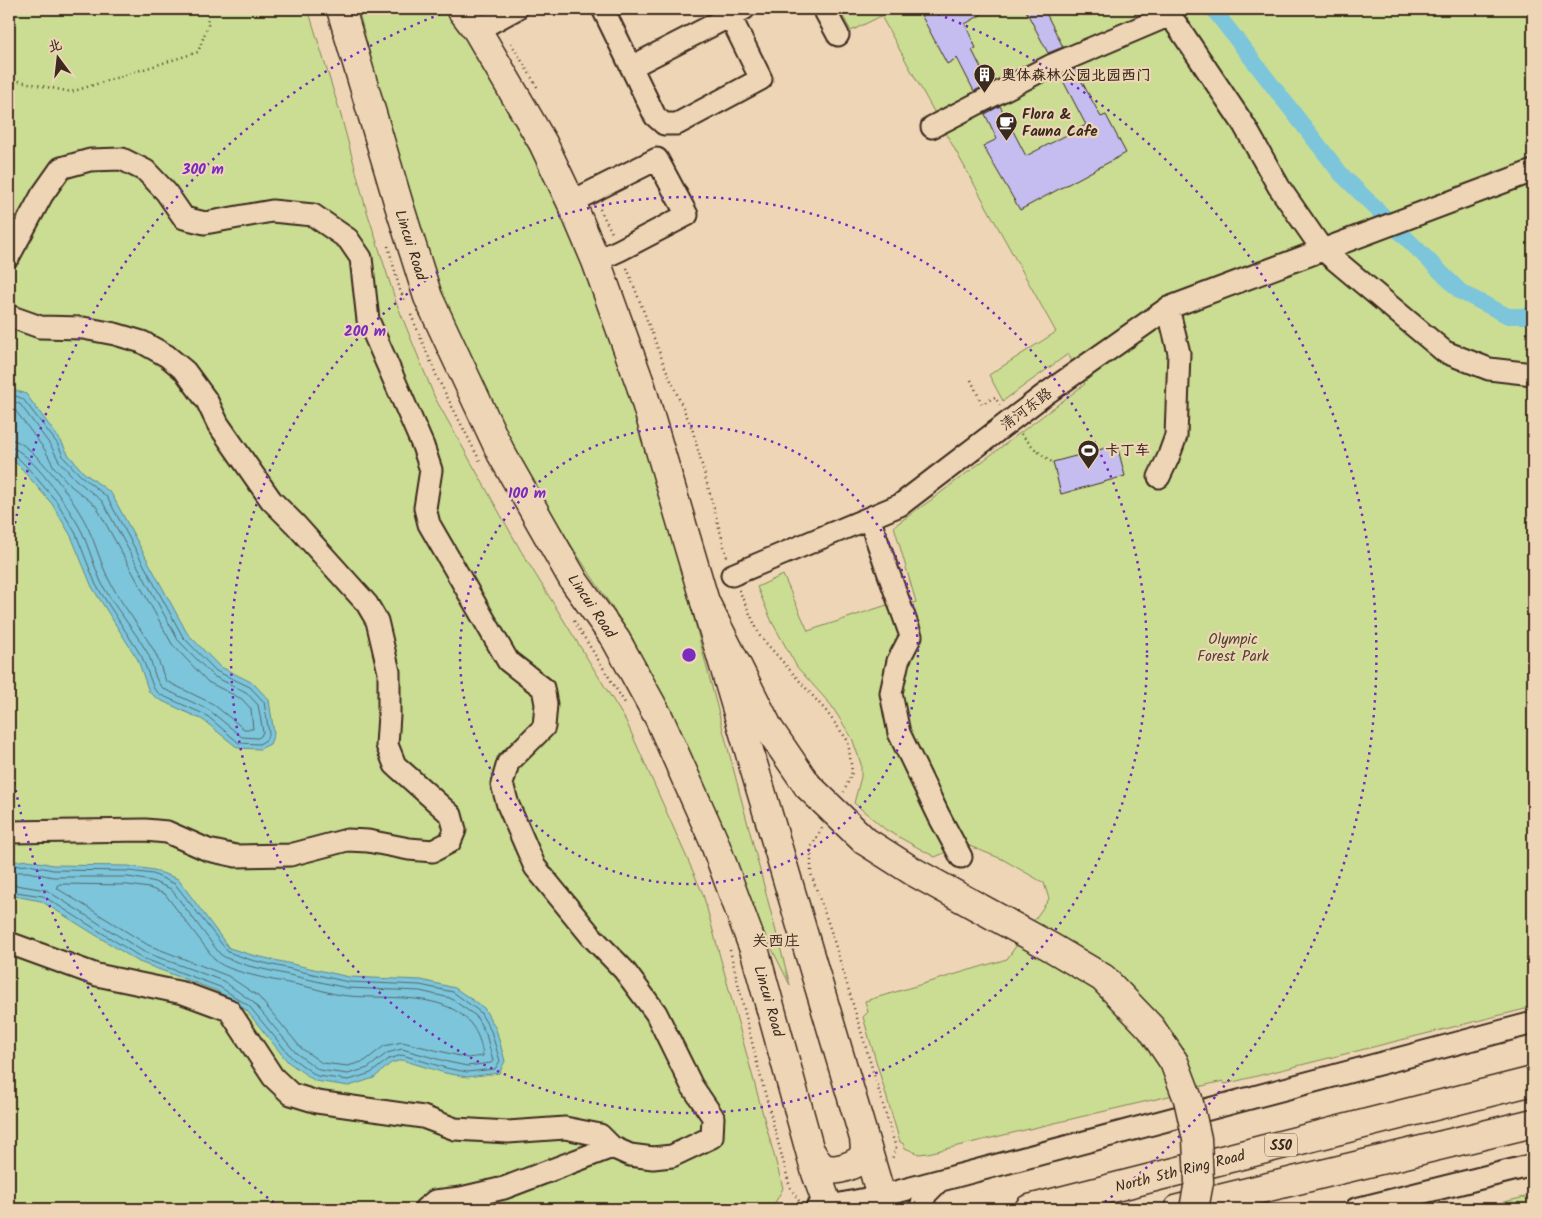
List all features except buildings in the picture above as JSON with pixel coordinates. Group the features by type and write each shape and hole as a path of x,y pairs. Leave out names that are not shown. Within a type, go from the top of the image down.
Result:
{"main road":[{"name":"Lincui Road","path":"341,9 428,297 501,453 574,581 616,640 659,718 713,839 755,952 810,1152 818,1207"},
{"path":"461,9 477,30 543,143 596,261 641,386 883,1203"},
{"path":"705,602 769,728 808,786 865,841 914,872 1050,946 1103,978 1151,1028 1174,1062 1188,1099 1197,1139 1199,1182 1194,1209"},
{"name":"North 5th Ring Road","path":"1029,1209 1533,1081"},
{"path":"1178,1209 1533,1123"},
{"path":"810,1152 826,1168 845,1168 862,1159 864,1138"}],"street":[{"path":"477,30 516,9"},
{"path":"603,9 655,116 664,124 677,124 761,80 737,12 631,66"},
{"path":"824,9 838,35"},
{"path":"932,127 1050,66 1167,12 1244,125 1279,187 1322,249 1445,352 1489,369 1533,374"},
{"path":"9,256 42,195 61,168 90,160 122,159 146,171 166,192 184,218 206,223 272,211 313,215 348,239 361,258 368,320 432,470 425,508 429,524 508,661 543,688 546,704 544,727 508,763 502,784 508,805 535,867 592,937 624,970 656,1013 692,1086 713,1117 712,1137 672,1156 653,1158 630,1155 612,1147 600,1134 565,1128 508,1132 455,1129 423,1117 317,1102 291,1094 272,1077 229,1010 183,993 97,974 9,943"},
{"path":"571,202 657,159 687,215 596,261"},
{"name":"清河东路","path":"732,575 900,505 1009,421 1168,308 1533,171"},
{"path":"1158,478 1176,436 1179,353 1168,308"},
{"path":"9,316 40,327 83,328 115,334 142,342 167,356 184,370 207,401 218,424 271,500 367,604 377,620 389,672 389,715 386,745 395,765 451,815 455,830 450,842 434,851 409,849 368,841 347,840 290,856 236,856 208,850 167,832 145,830 9,832"},
{"path":"869,518 911,636 898,661 891,693 899,733 961,857"},
{"path":"818,1207 883,1203 938,1181 1533,1023"},
{"path":"425,1209 435,1201 462,1198 504,1188 612,1147"},
{"path":"1356,1209 1533,1165"},
{"path":"920,1209 926,1194 938,1181"}],"path":[{"path":"9,79 71,92 198,52 208,25 206,9"},
{"path":"387,244 400,290 438,378 484,468"},
{"path":"971,380 982,404 995,397 1009,421 1036,450 1053,462"},
{"path":"574,620 625,704"},
{"path":"729,944 756,1059 790,1187 818,1207"}],"green space":[{"path":"9,9 308,9 340,112 365,205 396,302 435,398 521,551 626,721 703,894 783,1188 775,1203 747,1209 9,1209"},
{"path":"358,9 446,9 457,23 553,191 614,339 666,512 790,985 760,925 718,815 632,637 539,493 506,433 460,339 438,282 401,173"},
{"name":"Olympic Forest Park","path":"839,9 1533,9 1533,1007 1225,1084 1223,1081 1173,1093 1173,1095 928,1153 919,1154 905,1148 904,1144 900,1142 863,1017 868,1012 865,1001 1007,959 1049,899 1044,883 1002,859 967,845 961,834 934,818 949,851 935,857 886,830 854,803 861,777 861,764 852,738 831,705 797,667 772,622 757,587 783,575 808,631 887,605 889,610 916,602 894,526 1085,384 1068,354 1003,401 989,375 1056,332 881,16 851,31"},
{"path":"1533,1195 1533,1209 1475,1209"}],"water":[{"path":"9,388 26,394 83,472 111,493 187,633 219,666 253,683 269,700 274,734 270,744 260,749 238,748 203,720 158,699 149,692 138,660 92,587 71,536 52,504 9,456"},
{"path":"29,860 53,865 129,866 154,870 178,879 229,948 252,955 349,977 421,980 455,988 484,1008 496,1029 505,1061 499,1073 467,1077 445,1073 402,1060 391,1063 374,1078 349,1086 315,1081 288,1062 246,1010 217,991 139,962 41,901 9,895 9,862"}],"waterway":[{"path":"1213,9 1341,174 1461,292 1508,316 1533,316"}],"place":[{"name":"奥体森林公园北园西门","path":"985,94"},
{"name":"Flora & Fauna Cafe","path":"1006,142"},
{"name":"卡丁车","path":"1089,469"}],"district":[{"name":"关西庄","path":"776,940"}]}
